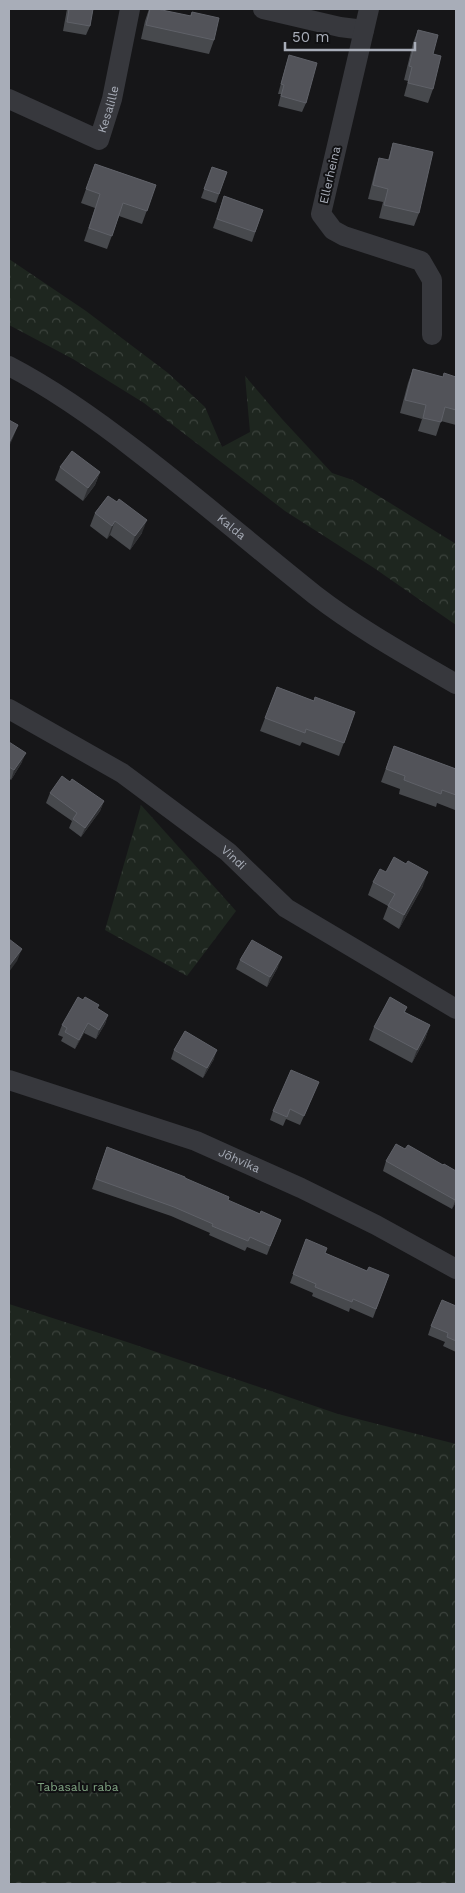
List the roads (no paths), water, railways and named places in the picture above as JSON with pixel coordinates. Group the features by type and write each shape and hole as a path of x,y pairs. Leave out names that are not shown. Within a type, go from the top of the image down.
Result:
{"street":[{"name":"Kesalille","path":"9,99 99,140 112,99 130,9"},
{"path":"262,9 340,27 364,30"},
{"name":"Ellerheina","path":"369,9 321,214 333,230 344,236 421,261 432,280 432,334"},
{"name":"Kalda","path":"9,366 33,379 96,420 202,502 316,596 395,649 456,684"},
{"name":"Vindi","path":"9,709 112,765 228,852 286,908 456,1008"},
{"name":"Jõhvika","path":"9,1080 196,1141 368,1221 456,1269"}],"park label":[{"name":"Tabasalu raba","path":"78,1787"}]}
